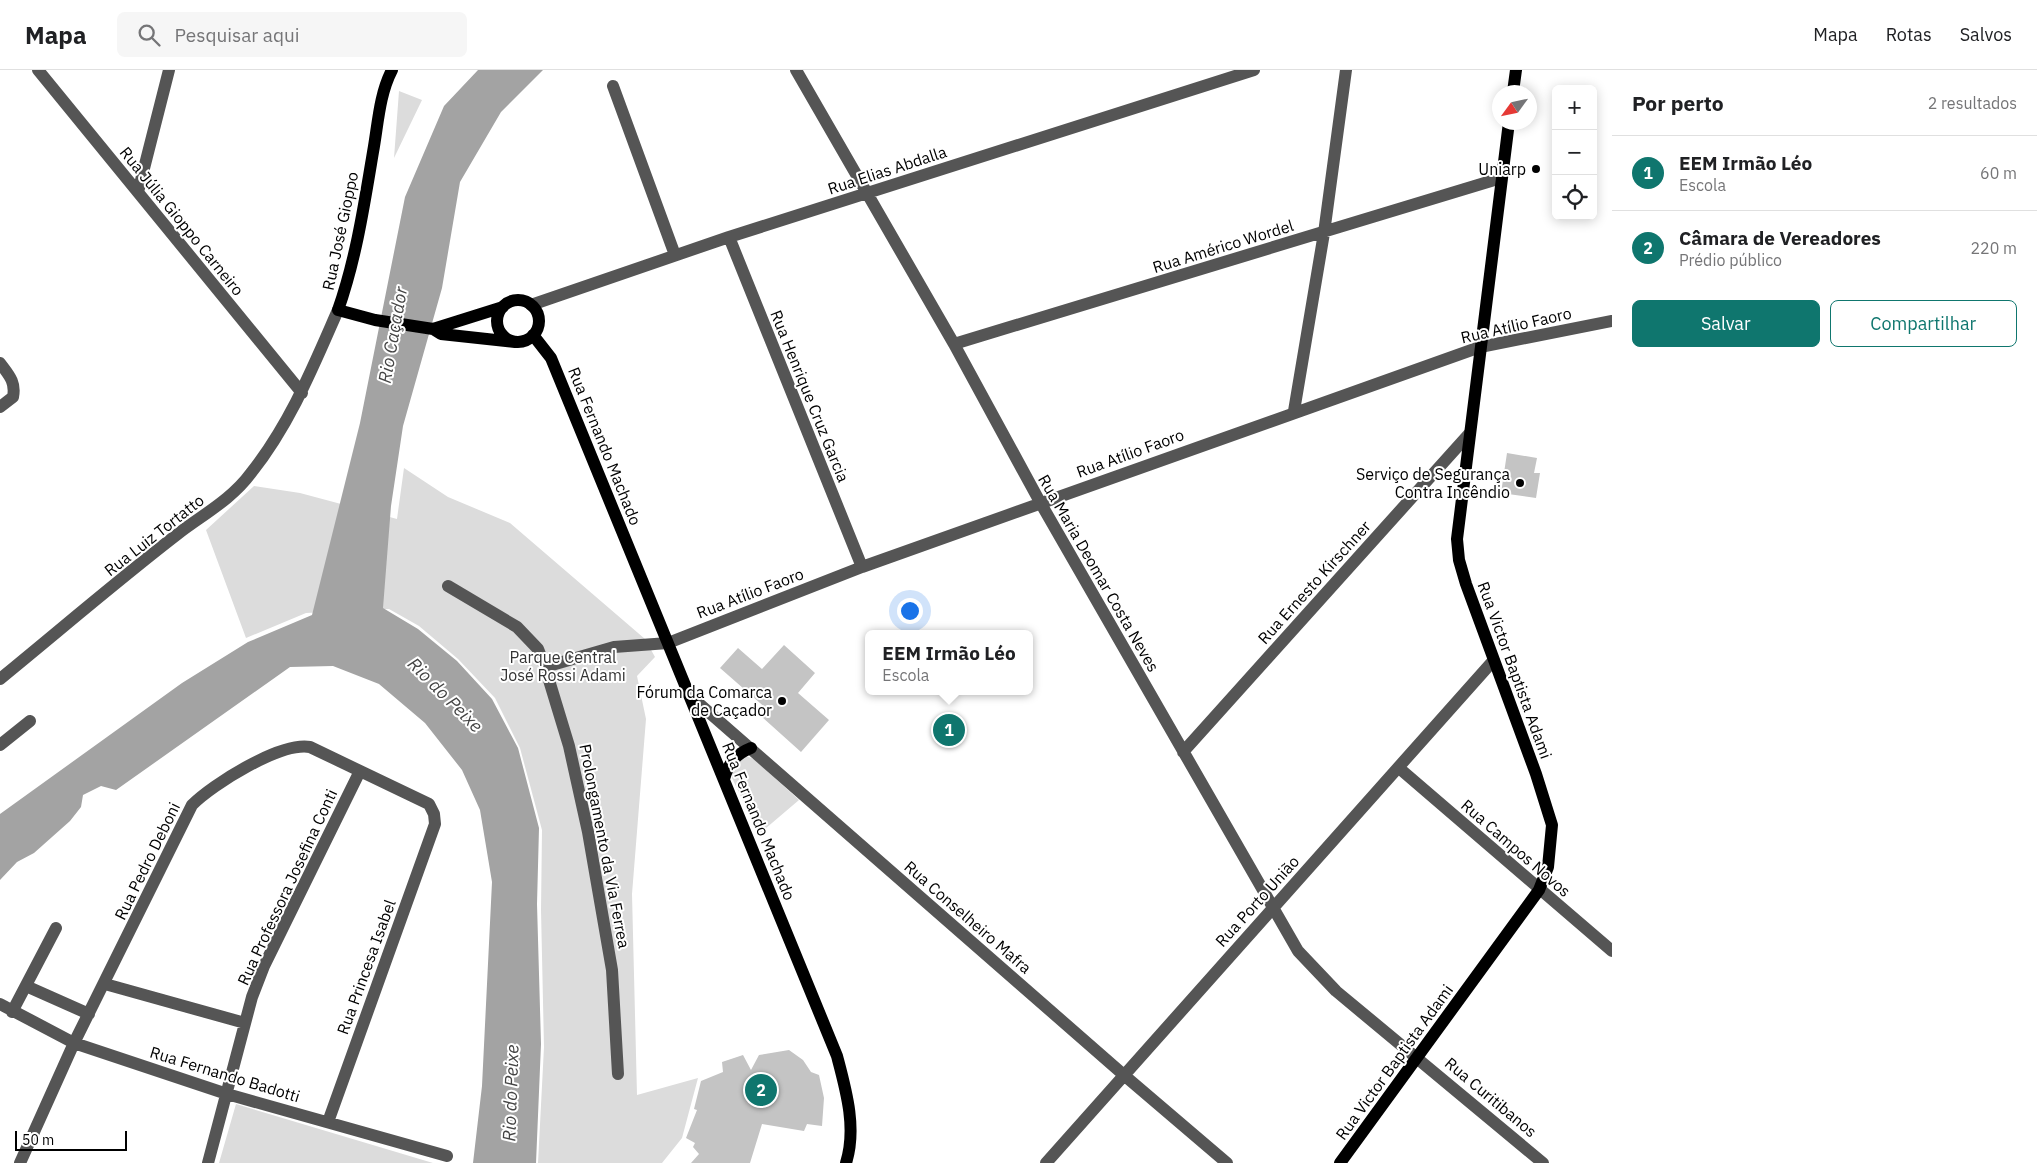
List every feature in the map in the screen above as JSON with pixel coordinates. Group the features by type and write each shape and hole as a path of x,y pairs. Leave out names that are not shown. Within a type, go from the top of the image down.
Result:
{"main road":[{"path":"1514,85 1516,70"},
{"name":"Rua José Gioppo","path":"338,310 346,287 360,230 383,94 389,71"},
{"name":"Rua Victor Baptista Adami","path":"1340,1163 1539,890 1548,867 1552,824 1536,774 1493,661 1459,560 1458,525 1508,130"},
{"path":"338,310 375,320 431,329 441,334 514,342 521,342 534,335 539,323 538,316 531,305 526,302 514,301 503,307 431,329"},
{"path":"503,307 498,318 498,325 503,336 514,342"},
{"name":"Rua Fernando Machado","path":"534,335 551,358 837,1056 849,1097 850,1132 847,1162"},
{"path":"724,779 733,759 752,748"}],"street":[{"name":"Rua Júlia Gioppo Carneiro","path":"38,70 302,393"},
{"path":"138,192 169,70"},
{"name":"Rua Maria Deomar Costa Neves","path":"796,70 954,344 1040,502 1271,908 1298,951 1336,991 1418,1057"},
{"name":"Rua Elias Abdalla","path":"531,305 729,237 1254,70"},
{"path":"1294,411 1324,232 1346,70"},
{"path":"613,86 675,255"},
{"name":"Rua Américo Wordel","path":"954,344 1501,178"},
{"name":"Rua Henrique Cruz Garcia","path":"729,237 862,567"},
{"name":"Rua José Gioppo","path":"302,393 338,310"},
{"name":"Rua Atílio Faoro","path":"545,667 614,647 668,643 862,567 1040,502 1480,347 1612,321"},
{"path":"0,363 12,379 15,389 13,397 0,407"},
{"name":"Rua Luiz Tortatto","path":"0,679 180,532 226,500 250,475 273,442 302,393"},
{"name":"Rua Ernesto Kirschner","path":"1183,752 1469,434"},
{"name":"Prolongamento da Via Ferrea","path":"448,586 516,627 538,649 545,667 569,746 588,832 612,970 618,1074"},
{"name":"Rua Porto União","path":"1046,1163 1125,1076 1271,908 1399,768 1493,661"},
{"name":"Rua Conselheiro Mafra","path":"688,694 1125,1076 1228,1163"},
{"path":"0,745 30,720"},
{"name":"Rua Pedro Deboni","path":"20,1163 74,1043 105,984 192,805 208,790 282,749 300,746 310,748 429,804 434,814 434,824"},
{"name":"Rua Campos Novos","path":"1399,768 1612,951"},
{"name":"Rua Professora Josefina Conti","path":"208,1163 245,1023 264,966 360,771"},
{"name":"Rua Princesa Isabel","path":"328,1122 434,824"},
{"path":"12,1012 56,928"},
{"path":"105,984 245,1023"},
{"path":"26,986 89,1014"},
{"name":"Rua Fernando Badotti","path":"0,1004 74,1043 227,1094 447,1156"},
{"name":"Rua Curitibanos","path":"1418,1057 1543,1163"}],"green space":[{"path":"399,91 422,100 394,158"},
{"name":"Parque Central José Rossi Adami","path":"404,468 448,497 510,523 645,639 655,657 637,676 646,719 632,894 637,1095 698,1078 682,1138 662,1163 538,1163 544,1047 541,910 542,830 520,748 495,698 458,659 419,626 389,609 306,613 246,638 206,530 254,486 300,493 397,519"},
{"path":"743,755 754,759 799,800 759,834 732,778 733,764"},
{"path":"236,1104 433,1163 219,1163"}],"water":[{"path":"478,70 543,70 501,112 460,182 442,288 403,426 391,506 383,608 418,629 457,661 492,699 518,748 539,828 537,904 541,1044 536,1163 473,1163 482,1086 492,882 480,810 462,770 425,723 379,684 333,666 290,667 116,790 101,786 83,795 81,807 70,821 34,853 17,862 0,880 0,814 182,683 248,642 312,615 360,423 405,197 444,106"}],"building":[{"name":"Serviço de Segurança Contra Incêndio","path":"1507,453 1537,458 1534,473 1540,473 1536,498 1501,493"},
{"name":"Fórum da Comarca de Caçador","path":"784,645 815,673 798,693 829,720 801,752 761,716 767,709 720,668 738,648 762,669"},
{"path":"789,1050 803,1060 811,1072 819,1075 824,1098 822,1126 807,1124 804,1131 762,1124 750,1163 691,1163 699,1154 693,1147 695,1143 686,1138 697,1110 694,1109 701,1081 723,1072 722,1062 743,1055 751,1070 759,1055"}],"place":[{"name":"Uniarp","path":"1536,169"},
{"name":"Serviço de Segurança Contra Incêndio","path":"1520,483"},
{"name":"Fórum da Comarca de Caçador","path":"782,701"},
{"name":"EEM Irmão Léo","path":"949,730"},
{"name":"Câmara de Vereadores","path":"761,1090"}],"water label":[{"name":"Rio Caçador","path":"393,335"},
{"name":"Rio do Peixe","path":"445,695"},
{"name":"Rio do Peixe","path":"511,1093"}]}
